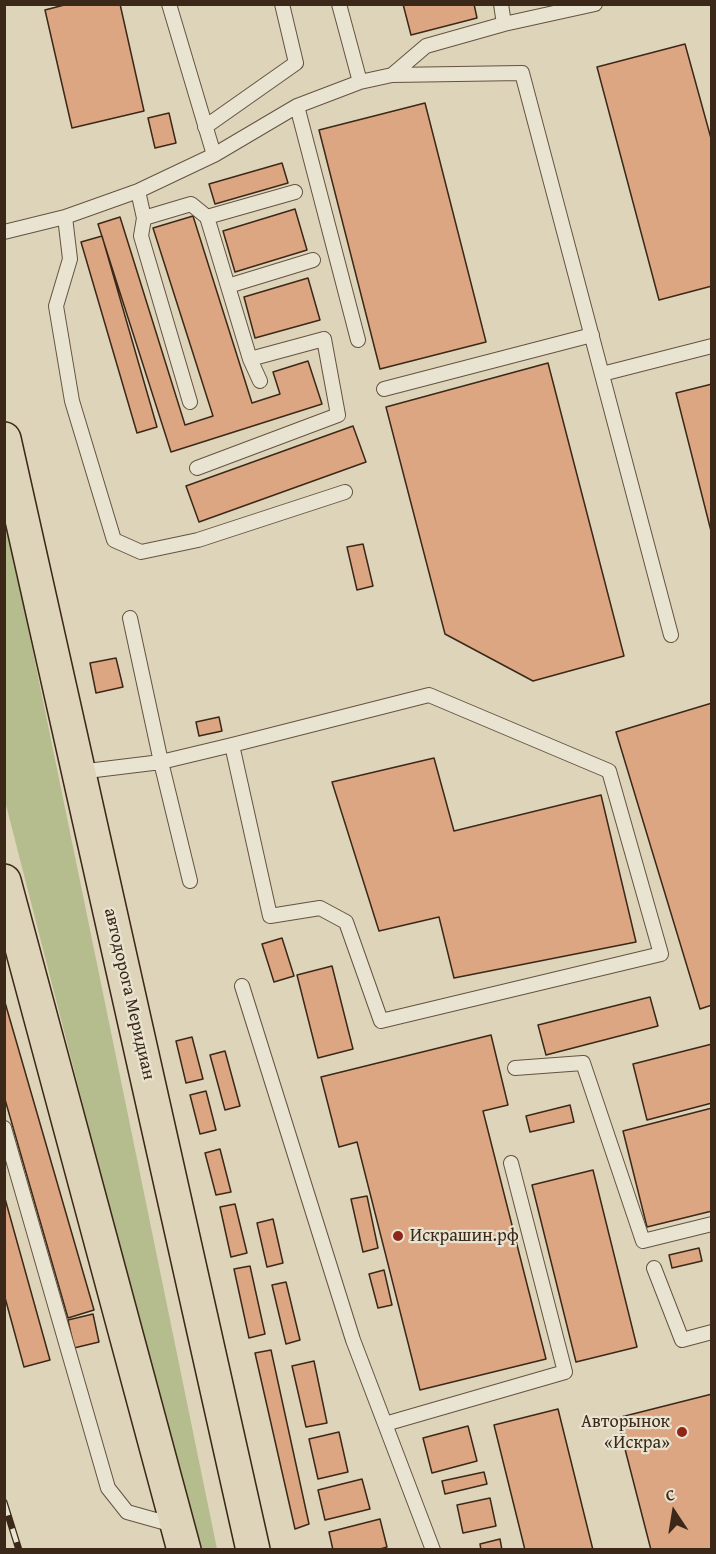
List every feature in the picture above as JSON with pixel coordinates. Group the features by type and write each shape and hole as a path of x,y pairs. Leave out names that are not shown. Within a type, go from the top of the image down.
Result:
{"main road":[{"name":"автодорога Меридиан","path":"4,439 253,1550"},
{"path":"4,881 181,1538"}],"lane":[{"path":"169,4 214,155"},
{"path":"205,127 296,63 282,4"},
{"path":"339,4 360,82"},
{"path":"501,4 504,24"},
{"path":"392,75 426,46 504,24 595,4"},
{"path":"4,232 65,217 138,190 214,155 297,106 360,82 392,75 522,73 672,635"},
{"path":"297,106 358,340"},
{"path":"138,190 144,218 141,236 190,402"},
{"path":"207,217 295,192"},
{"path":"144,218 191,204 207,217 250,359 260,381"},
{"path":"65,217 70,259 56,306 72,401 114,540 141,552 198,540 345,492"},
{"path":"228,286 314,260"},
{"path":"384,389 592,335"},
{"path":"197,468 338,414 324,339 250,359"},
{"path":"602,374 711,346"},
{"path":"130,618 161,762 190,881"},
{"path":"79,772 161,762 429,695 609,771 661,954 381,1021 346,922 320,908 270,916 231,745"},
{"path":"242,986 353,1340 433,1550"},
{"path":"515,1068 583,1063 643,1241 711,1224"},
{"path":"4,1128 108,1488 127,1512 181,1538"},
{"path":"385,1424 565,1372 511,1163"},
{"path":"654,1268 682,1340 711,1332"}],"green space":[{"path":"4,523 9,535 217,1549 197,1549 5,801"}],"building":[{"path":"68,4 120,4 144,111 72,128 45,10"},
{"path":"403,4 474,4 477,18 411,35"},
{"path":"685,44 712,142 712,286 659,300 597,67"},
{"path":"425,103 486,342 380,369 319,130"},
{"path":"169,113 176,143 155,148 148,118"},
{"path":"282,163 288,183 215,204 209,184"},
{"path":"295,209 307,250 235,272 223,231"},
{"path":"193,216 252,403 280,394 273,372 308,361 322,404 171,452 98,224 120,217 185,425 213,416 153,228"},
{"path":"102,236 157,427 137,433 81,242"},
{"path":"308,278 320,320 255,338 244,297"},
{"path":"548,363 624,656 533,681 445,634 386,407"},
{"path":"712,384 712,535 676,393"},
{"path":"353,426 366,462 199,522 186,486"},
{"path":"363,544 373,586 357,590 347,547"},
{"path":"116,658 123,687 96,693 90,663"},
{"path":"712,703 712,1005 700,1009 616,732"},
{"path":"219,717 222,731 199,736 196,722"},
{"path":"434,758 454,831 601,795 636,942 454,978 439,917 379,931 332,782"},
{"path":"282,938 294,976 274,982 262,944"},
{"path":"332,966 353,1049 318,1058 297,975"},
{"path":"650,997 658,1026 546,1055 538,1025"},
{"path":"4,999 94,1310 68,1318 4,1096"},
{"path":"491,1035 508,1105 483,1111 546,1359 420,1390 357,1142 339,1147 321,1077"},
{"path":"192,1037 203,1079 186,1083 176,1041"},
{"path":"712,1044 712,1103 647,1120 633,1064"},
{"path":"225,1051 240,1106 225,1110 210,1055"},
{"path":"206,1091 216,1130 200,1134 190,1095"},
{"path":"570,1105 574,1122 530,1132 526,1116"},
{"path":"712,1108 712,1211 647,1227 623,1131"},
{"path":"220,1149 231,1192 216,1195 205,1153"},
{"path":"593,1170 637,1347 576,1362 532,1185"},
{"path":"4,1195 50,1360 24,1367 4,1294"},
{"path":"367,1196 378,1248 363,1252 351,1199"},
{"path":"235,1204 247,1253 231,1257 220,1207"},
{"path":"273,1219 283,1263 267,1267 257,1223"},
{"path":"699,1248 702,1261 672,1268 669,1255"},
{"path":"250,1266 265,1334 249,1338 234,1269"},
{"path":"384,1270 392,1305 378,1308 369,1274"},
{"path":"286,1282 300,1340 286,1344 272,1285"},
{"path":"93,1314 99,1342 74,1348 68,1320"},
{"path":"271,1350 309,1524 295,1529 255,1353"},
{"path":"314,1361 327,1423 306,1427 292,1366"},
{"path":"712,1394 712,1550 651,1550 617,1418"},
{"path":"558,1409 593,1550 525,1550 494,1425"},
{"path":"468,1426 477,1461 432,1473 423,1438"},
{"path":"339,1432 348,1472 318,1479 309,1439"},
{"path":"484,1472 487,1484 445,1494 442,1481"},
{"path":"362,1479 370,1509 325,1520 318,1490"},
{"path":"490,1498 496,1526 463,1533 457,1505"},
{"path":"380,1519 387,1547 377,1550 333,1550 329,1532"},
{"path":"500,1539 502,1550 481,1550 480,1544"}],"railway":[{"path":"4,1502 19,1550"}],"place":[{"name":"Искрашин.рф","path":"398,1236"},
{"name":"Авторынок «Искра»","path":"682,1432"}]}
